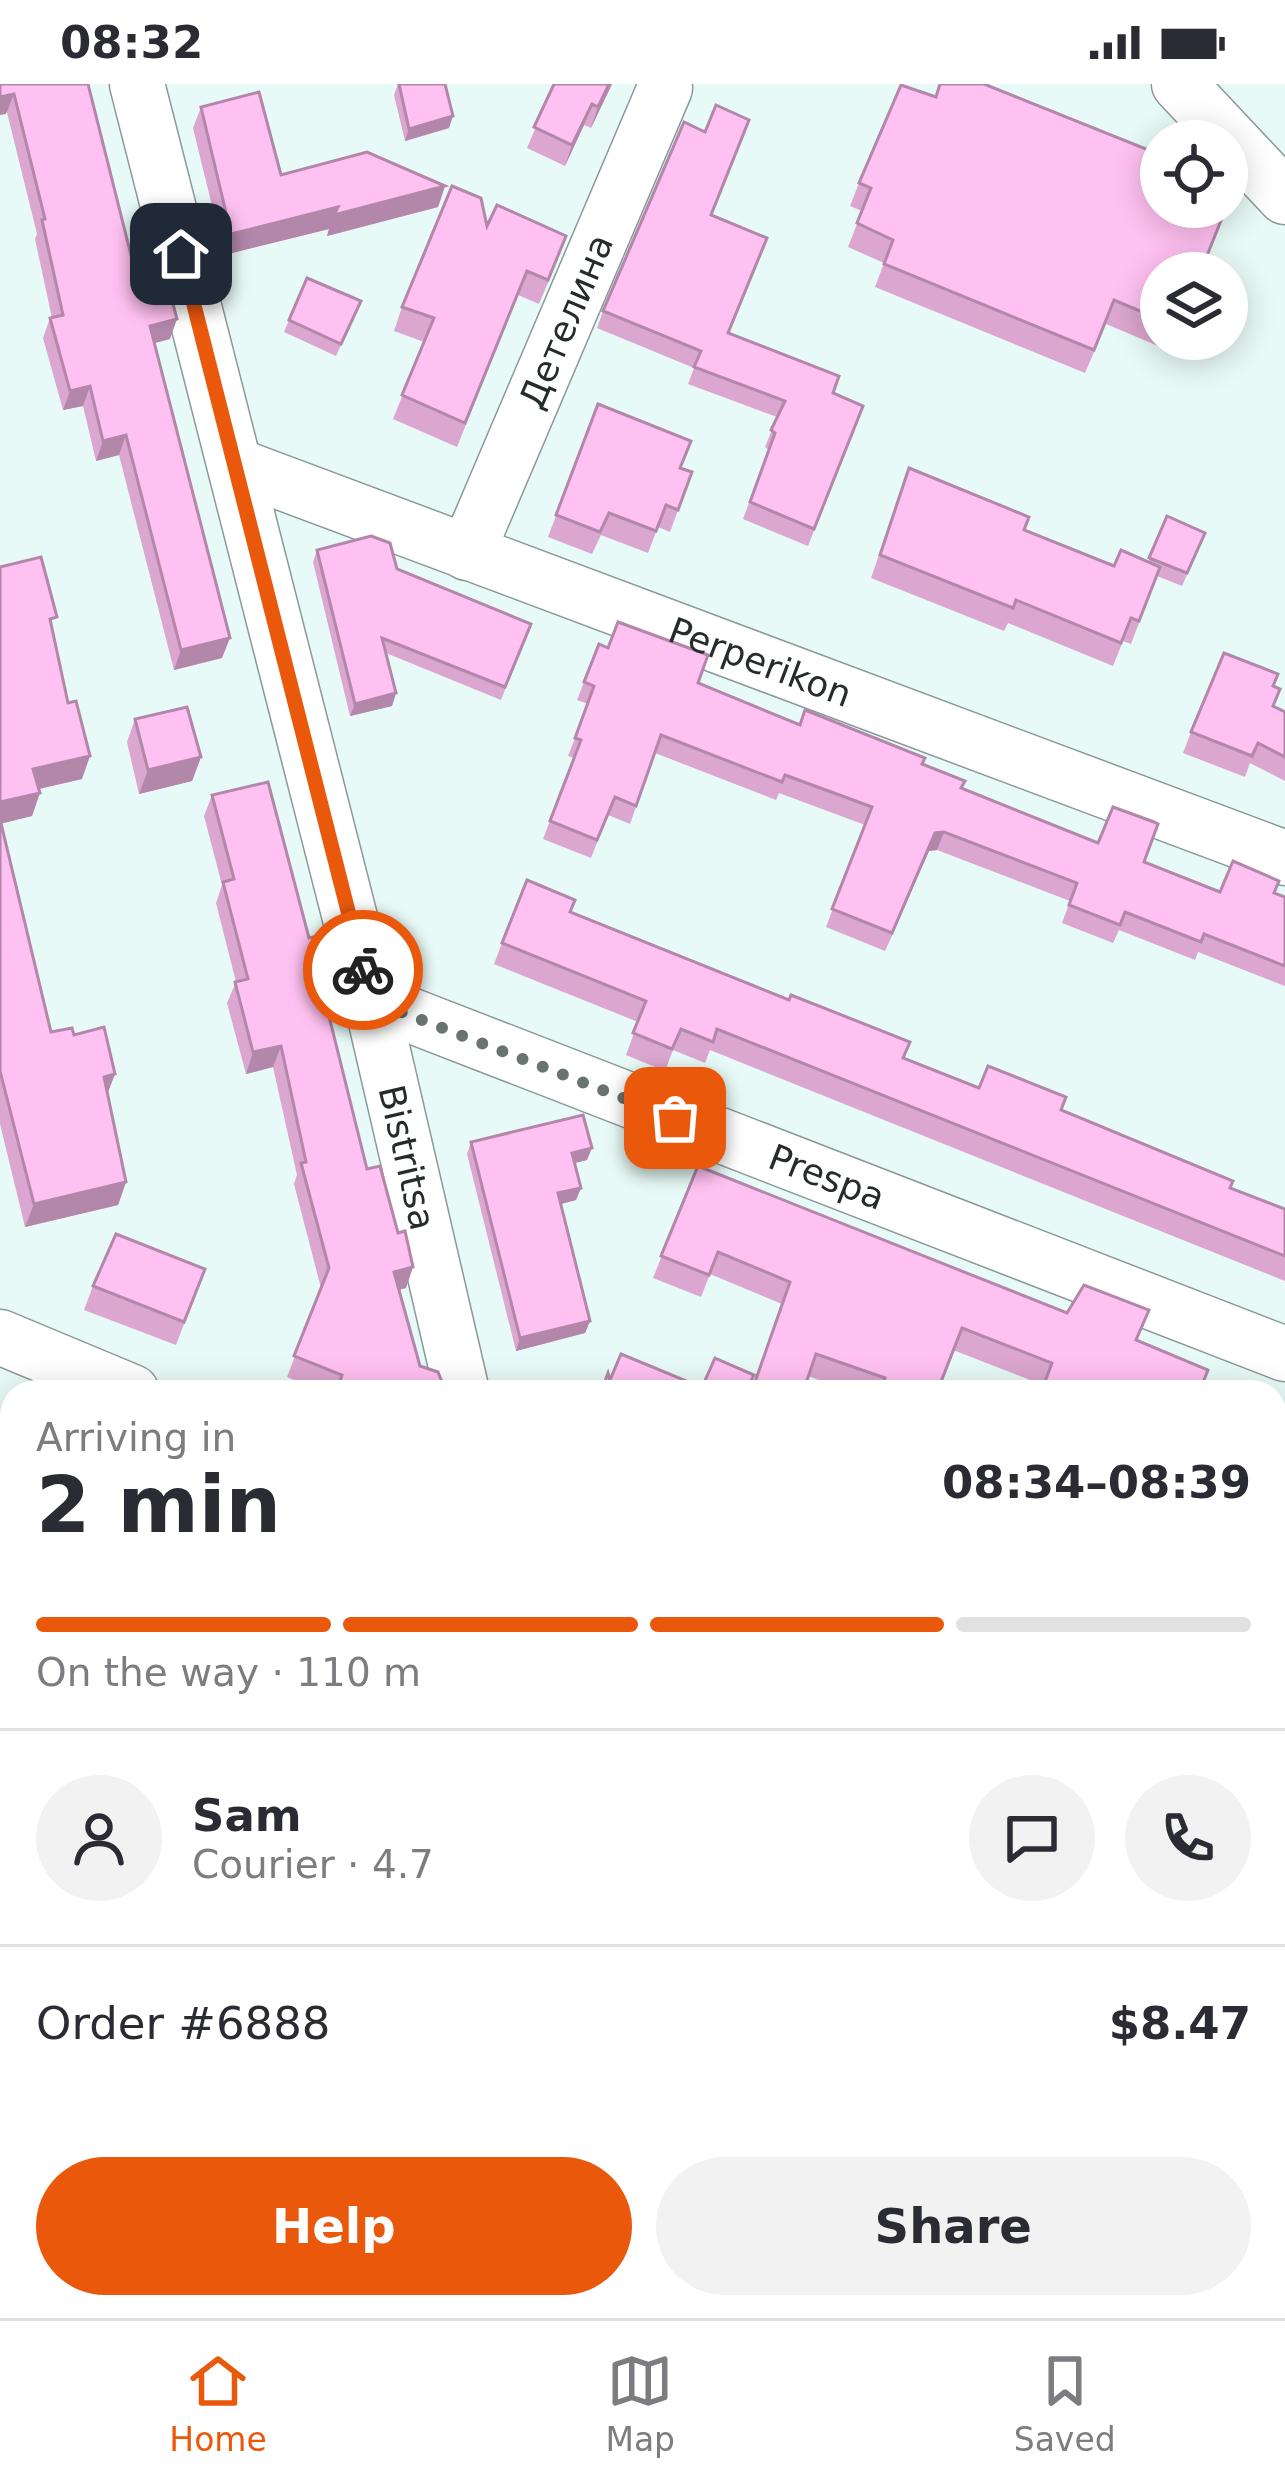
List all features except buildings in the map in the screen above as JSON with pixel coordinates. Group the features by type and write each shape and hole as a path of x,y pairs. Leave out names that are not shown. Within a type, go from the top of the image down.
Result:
{"street":[{"name":"Bistritsa","path":"137,84 370,1000 459,1380"},
{"path":"1179,84 1285,197"},
{"name":"Детелина","path":"467,553 665,88"},
{"name":"Perperikon","path":"236,465 1285,858"},
{"name":"Prespa","path":"370,1000 1285,1354"},
{"path":"0,1337 103,1380"}],"way so far":[{"path":"363,970 370,1000 675,1118"}],"route":[{"path":"181,254 363,970"}]}
